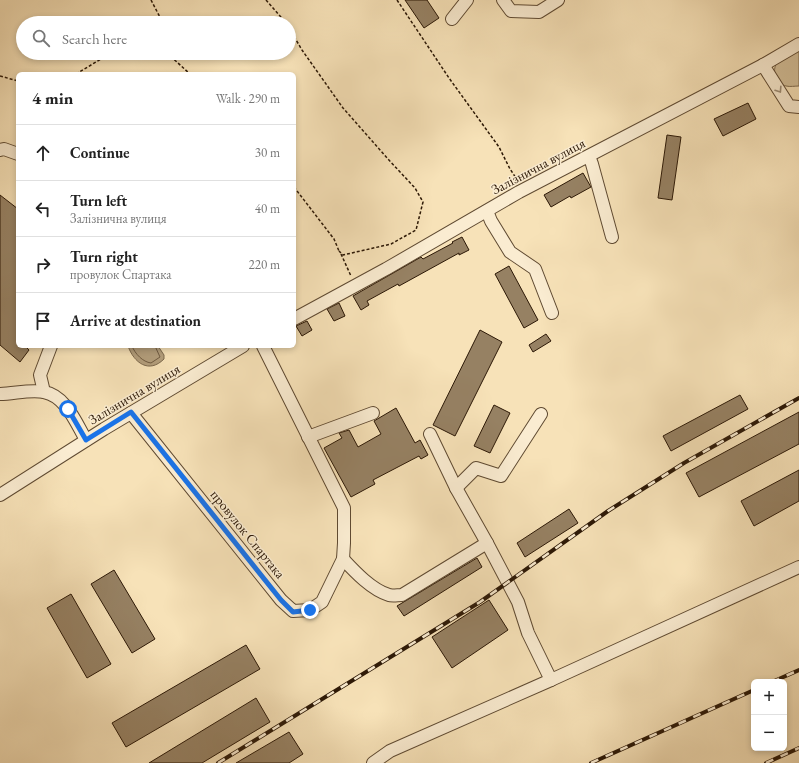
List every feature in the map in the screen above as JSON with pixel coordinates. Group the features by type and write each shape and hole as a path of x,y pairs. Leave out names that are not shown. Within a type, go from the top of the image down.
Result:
{"street":[{"path":"452,19 467,0"},
{"path":"503,0 511,11 539,12 558,0"},
{"name":"Залізнична вулиця","path":"296,318 359,284 519,192 763,65 799,44"},
{"path":"763,65 789,106 799,107"},
{"path":"0,150 4,149 16,153"},
{"path":"589,156 612,237"},
{"path":"487,211 491,221 510,252 535,269 552,312"},
{"path":"44,392 40,375 50,348"},
{"name":"Залізнична вулиця","path":"0,495 224,351 235,348"},
{"path":"264,348 344,508 343,559 358,574 390,596 402,596 487,543"},
{"path":"0,394 44,392 56,397 68,409 86,440"},
{"name":"провулок Спартака","path":"131,412 281,600 293,612 310,610 322,602 343,559"},
{"path":"308,437 373,413"},
{"path":"456,488 476,468 501,476 541,414"},
{"path":"430,434 456,488 518,602 528,633 551,680"},
{"path":"373,763 390,751 551,680 799,567"}],"path":[{"path":"150,0 159,16"},
{"path":"266,0 280,16"},
{"path":"397,0 449,78 499,147 518,181 519,192"},
{"path":"296,38 343,108 415,188 423,202 416,230 391,244 352,254 343,255 339,251"},
{"path":"79,72 99,60"},
{"path":"174,60 188,72"},
{"path":"0,76 16,80"},
{"path":"296,190 334,239 351,276 359,284"}],"shaded area":[{"path":"799,49 799,86 783,85 776,77 775,66 787,55"}],"water":[{"path":"129,348 159,348 164,355 164,359 153,366 148,366 138,362"}],"building":[{"path":"405,0 427,0 439,18 424,28"},
{"path":"748,103 756,119 723,136 714,119"},
{"path":"667,135 681,137 672,200 658,198"},
{"path":"583,173 591,187 571,198 570,196 551,207 544,195"},
{"path":"0,195 16,207 16,348 27,348 29,350 20,362 0,345"},
{"path":"462,237 469,250 459,255 459,253 399,286 398,284 367,301 369,305 361,310 353,296 421,257 423,259"},
{"path":"509,266 538,320 524,328 495,274"},
{"path":"339,303 345,316 334,321 327,309"},
{"path":"307,321 312,330 302,336 296,326"},
{"path":"480,330 502,342 455,436 433,425"},
{"path":"546,334 551,341 533,352 529,345"},
{"path":"740,395 748,409 671,451 663,436"},
{"path":"494,405 510,413 490,453 474,446"},
{"path":"396,408 415,443 420,440 428,455 421,459 419,456 373,480 375,484 351,497 324,448 342,438 339,433 349,430 358,447 381,434 374,421"},
{"path":"799,412 799,444 699,497 686,473"},
{"path":"799,470 799,501 754,526 741,501"},
{"path":"569,509 578,523 525,557 517,543"},
{"path":"477,558 482,567 404,616 397,606"},
{"path":"114,570 155,639 132,653 91,584"},
{"path":"71,594 111,664 87,678 47,608"},
{"path":"489,600 508,630 452,668 432,637"},
{"path":"246,645 260,669 126,747 112,723"},
{"path":"256,698 270,722 202,763 149,763"},
{"path":"289,732 303,754 289,763 236,763"}],"railway":[{"path":"218,763 480,602 608,511 684,463 799,398"},
{"path":"779,679 799,670"},
{"path":"591,763 751,691"},
{"path":"766,763 799,748"}],"route":[{"path":"68,409 86,440 131,412 281,600 293,612 310,610"}]}
